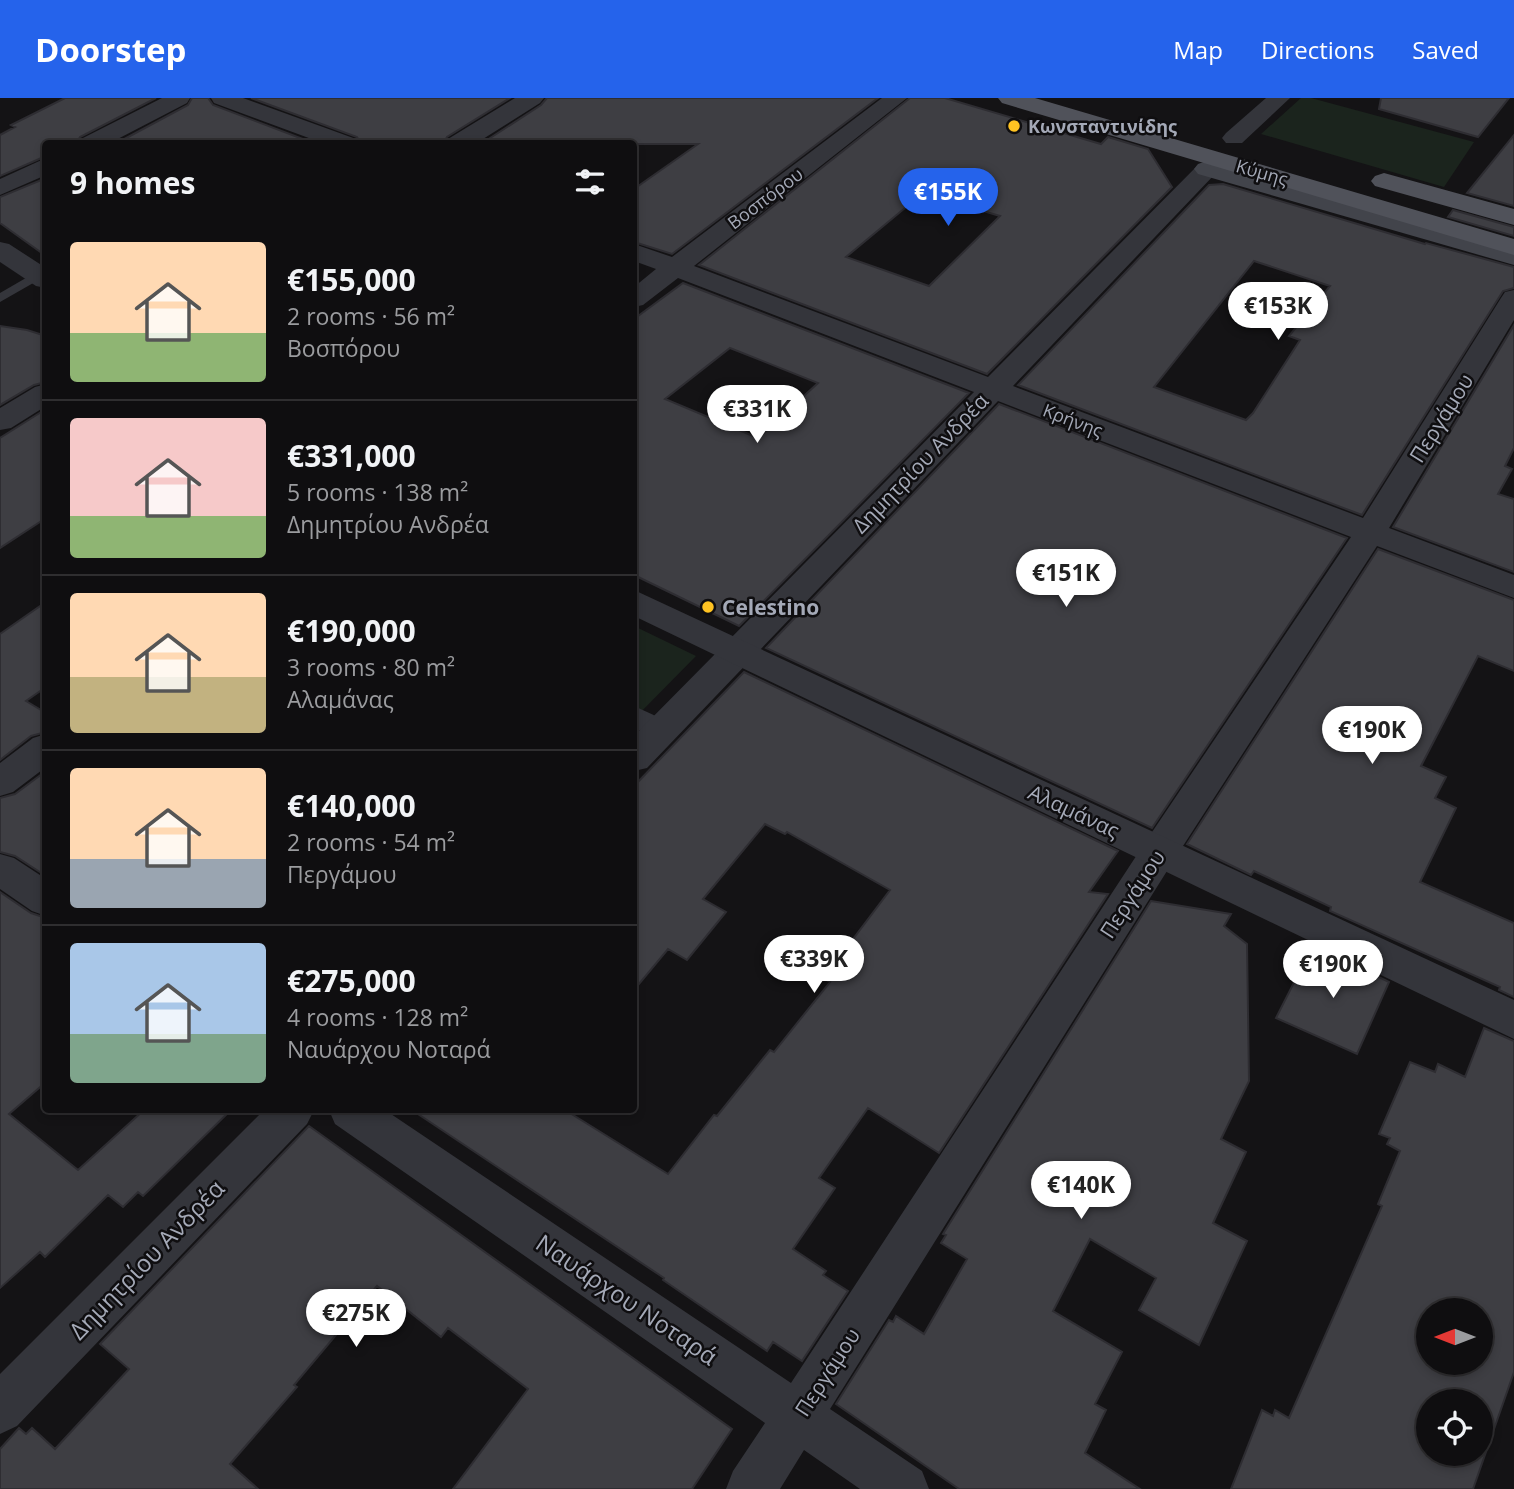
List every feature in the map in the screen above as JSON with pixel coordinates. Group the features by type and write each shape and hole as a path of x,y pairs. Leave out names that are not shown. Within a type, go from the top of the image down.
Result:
{"main road":[{"path":"995,98 1207,169"},
{"name":"Κύμης","path":"1010,98 1514,247"},
{"name":"Κύμης","path":"1210,131 1260,145"},
{"name":"Κύμης","path":"1207,169 1514,257"},
{"path":"1362,174 1514,215"}],"street":[{"path":"97,140 179,98"},
{"path":"222,98 337,140"},
{"path":"464,140 533,98"},
{"name":"Βοσπόρου","path":"637,297 897,98"},
{"path":"1234,138 1279,98"},
{"path":"0,188 42,167"},
{"name":"Δημητρίου Ανδρέα","path":"637,755 1207,169"},
{"path":"1465,201 1514,215"},
{"path":"0,250 42,278"},
{"name":"Κρήνης","path":"637,253 1514,587"},
{"name":"Περγάμου","path":"751,1489 1159,852 1369,534 1514,298"},
{"path":"0,421 42,395"},
{"name":"Αλαμάνας","path":"637,604 1514,1020"},
{"path":"637,718 661,730"},
{"path":"0,782 42,750"},
{"path":"0,869 42,897"},
{"name":"Δημητρίου Ανδρέα","path":"0,1409 289,1113"},
{"name":"Ναυάρχου Νοταρά","path":"354,1113 904,1489"}],"lane":[{"path":"0,298 42,278"}],"shaded area":[{"path":"1301,98 1311,98 1474,142 1444,187 1261,134"},
{"path":"637,627 696,656 637,716"}],"building":[{"path":"65,98 156,98 78,140 42,140 42,158 0,176 0,135 15,127 11,125"},
{"path":"192,98 208,98 213,105 305,140 122,140 188,105"},
{"path":"251,98 510,98 445,140 359,140 357,137"},
{"path":"547,98 878,98 672,254 637,243 637,187 698,144 637,144 637,140 487,140 541,105"},
{"path":"910,98 945,98 1101,144 1108,137 1148,149 1172,187 987,374 699,265","holes":["923,193 1000,216 929,286 846,257"]},
{"path":"1381,98 1509,98 1478,137 1379,109"},
{"path":"1514,135 1514,206 1467,193"},
{"path":"42,180 42,253 0,223 0,197"},
{"path":"1223,184 1425,244 1514,267 1514,288 1503,291 1362,515 1018,385 1209,185","holes":["1254,261 1330,286 1289,336 1300,340 1246,420 1154,387"]},
{"path":"1453,210 1514,227 1514,236 1448,217"},
{"path":"683,283 969,393 739,626 637,576 637,317","holes":["730,348 818,383 758,438 665,399"]},
{"path":"1514,325 1514,448 1505,466 1512,469 1498,494 1514,499 1514,572 1393,527"},
{"path":"0,326 42,335 42,383 0,405"},
{"path":"999,404 1347,538 1152,828 766,648"},
{"path":"42,412 42,521 0,548 0,438"},
{"path":"1378,549 1514,600 1514,671 1478,656 1421,766 1446,777 1435,798 1456,808 1420,882 1514,923 1514,997 1499,990 1500,987 1330,911 1331,907 1254,871 1251,875 1187,844"},
{"path":"42,605 42,690 26,701 42,711 42,733 31,736 0,760 0,634"},
{"path":"744,672 1118,851 1089,892 1108,894 939,1153 868,1108 819,1178 835,1188 793,1249 826,1271 823,1275 848,1291 802,1361 773,1342 767,1351 663,1280 664,1278 416,1113 570,1113 668,1174 714,1115 717,1116 770,1050 774,1052 830,982 828,981 842,963 838,959 890,890 787,832 785,834 765,824 703,899 726,912 687,960 668,949 637,986 637,783"},
{"path":"42,774 42,873 15,856 0,852 0,798 15,794"},
{"path":"0,892 31,913 42,917 42,1085 9,1114 78,1170 141,1113 228,1113 143,1196 138,1192 123,1207 108,1195 45,1257 40,1252 0,1288"},
{"path":"1151,901 1231,914 1224,926 1247,944 1249,1081 1221,1139 1246,1152 1213,1223 1247,1241 1199,1345 1139,1310 1156,1278 1090,1239 1053,1311 1122,1352 1095,1404 1106,1410 1085,1453 1140,1489 959,1489 836,1404 889,1320 893,1322 896,1316 924,1334 967,1259 941,1243 946,1235 943,1234"},
{"path":"1313,945 1389,982 1357,1054 1276,1018"},
{"path":"1484,1028 1514,1041 1514,1372 1493,1432 1493,1389 1416,1389 1416,1466 1481,1466 1473,1489 1231,1489 1262,1410 1273,1416 1275,1410 1289,1418 1382,1206 1378,1204 1400,1151 1387,1144 1390,1138 1379,1134 1410,1062 1435,1072 1438,1064 1465,1077"},
{"path":"309,1126 732,1429 692,1489 453,1489 528,1389 448,1328 441,1337 377,1286 294,1385 297,1387 230,1464 258,1489 0,1489 0,1449 19,1428 26,1434 32,1428 55,1449 129,1369 100,1344"}],"place":[{"name":"Κωνσταντινίδης","path":"1014,126"},
{"name":"Celestino","path":"708,607"}]}
